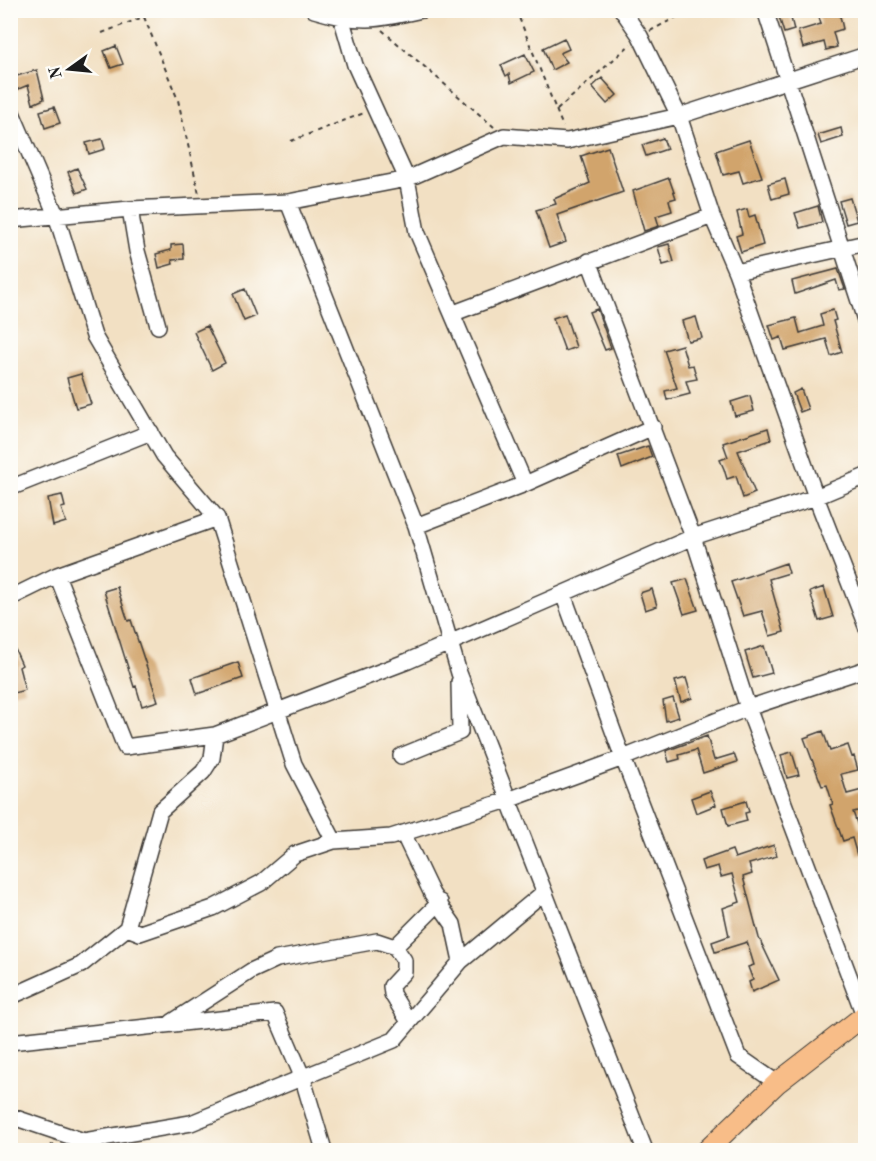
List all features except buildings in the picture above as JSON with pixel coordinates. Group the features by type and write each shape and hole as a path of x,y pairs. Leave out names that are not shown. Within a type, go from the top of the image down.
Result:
{"main road":[{"path":"706,1150 777,1083 865,1015"}],"street":[{"path":"314,10 371,21 422,10"},
{"path":"622,10 640,36 680,116 712,216 736,272 816,496 866,626"},
{"path":"765,10 866,323"},
{"path":"339,14 355,65 407,179 417,232 525,484"},
{"path":"10,220 130,209 288,202 407,179 504,136 567,141 680,116 786,79 866,55"},
{"path":"10,108 56,215 94,336 164,456 217,518 294,764 334,841"},
{"path":"288,202 417,526 459,674 645,1150"},
{"path":"130,209 137,251 158,326"},
{"path":"454,314 712,216"},
{"path":"736,272 866,243"},
{"path":"590,261 693,537 748,708 865,1015"},
{"path":"417,526 525,484 652,427"},
{"path":"10,488 151,432"},
{"path":"57,575 125,747 215,735 449,643 693,537 816,496 866,476"},
{"path":"10,597 57,575 217,518"},
{"path":"564,594 623,758 738,1056 777,1083"},
{"path":"127,928 140,933 213,908 261,883 295,854 334,841 391,837 508,800 623,758 748,708 866,669"},
{"path":"401,756 460,732 459,674"},
{"path":"10,997 81,965 127,928 160,811 203,772 212,759 215,735"},
{"path":"403,832 432,894 440,902 453,924 461,961"},
{"path":"84,1141 190,1123 394,1040 461,961 543,893"},
{"path":"395,947 440,902"},
{"path":"166,1025 251,971 277,959 377,941 395,947 404,960 404,972 391,986 392,994 409,1022"},
{"path":"10,1042 275,1013 302,1076 324,1150"},
{"path":"10,1116 84,1141 96,1150"}],"path":[{"path":"102,33 168,10"},
{"path":"516,10 557,110 567,141"},
{"path":"557,110 640,36 690,10"},
{"path":"144,17 178,100 202,206"},
{"path":"371,21 504,136"},
{"path":"291,141 374,110"}]}
